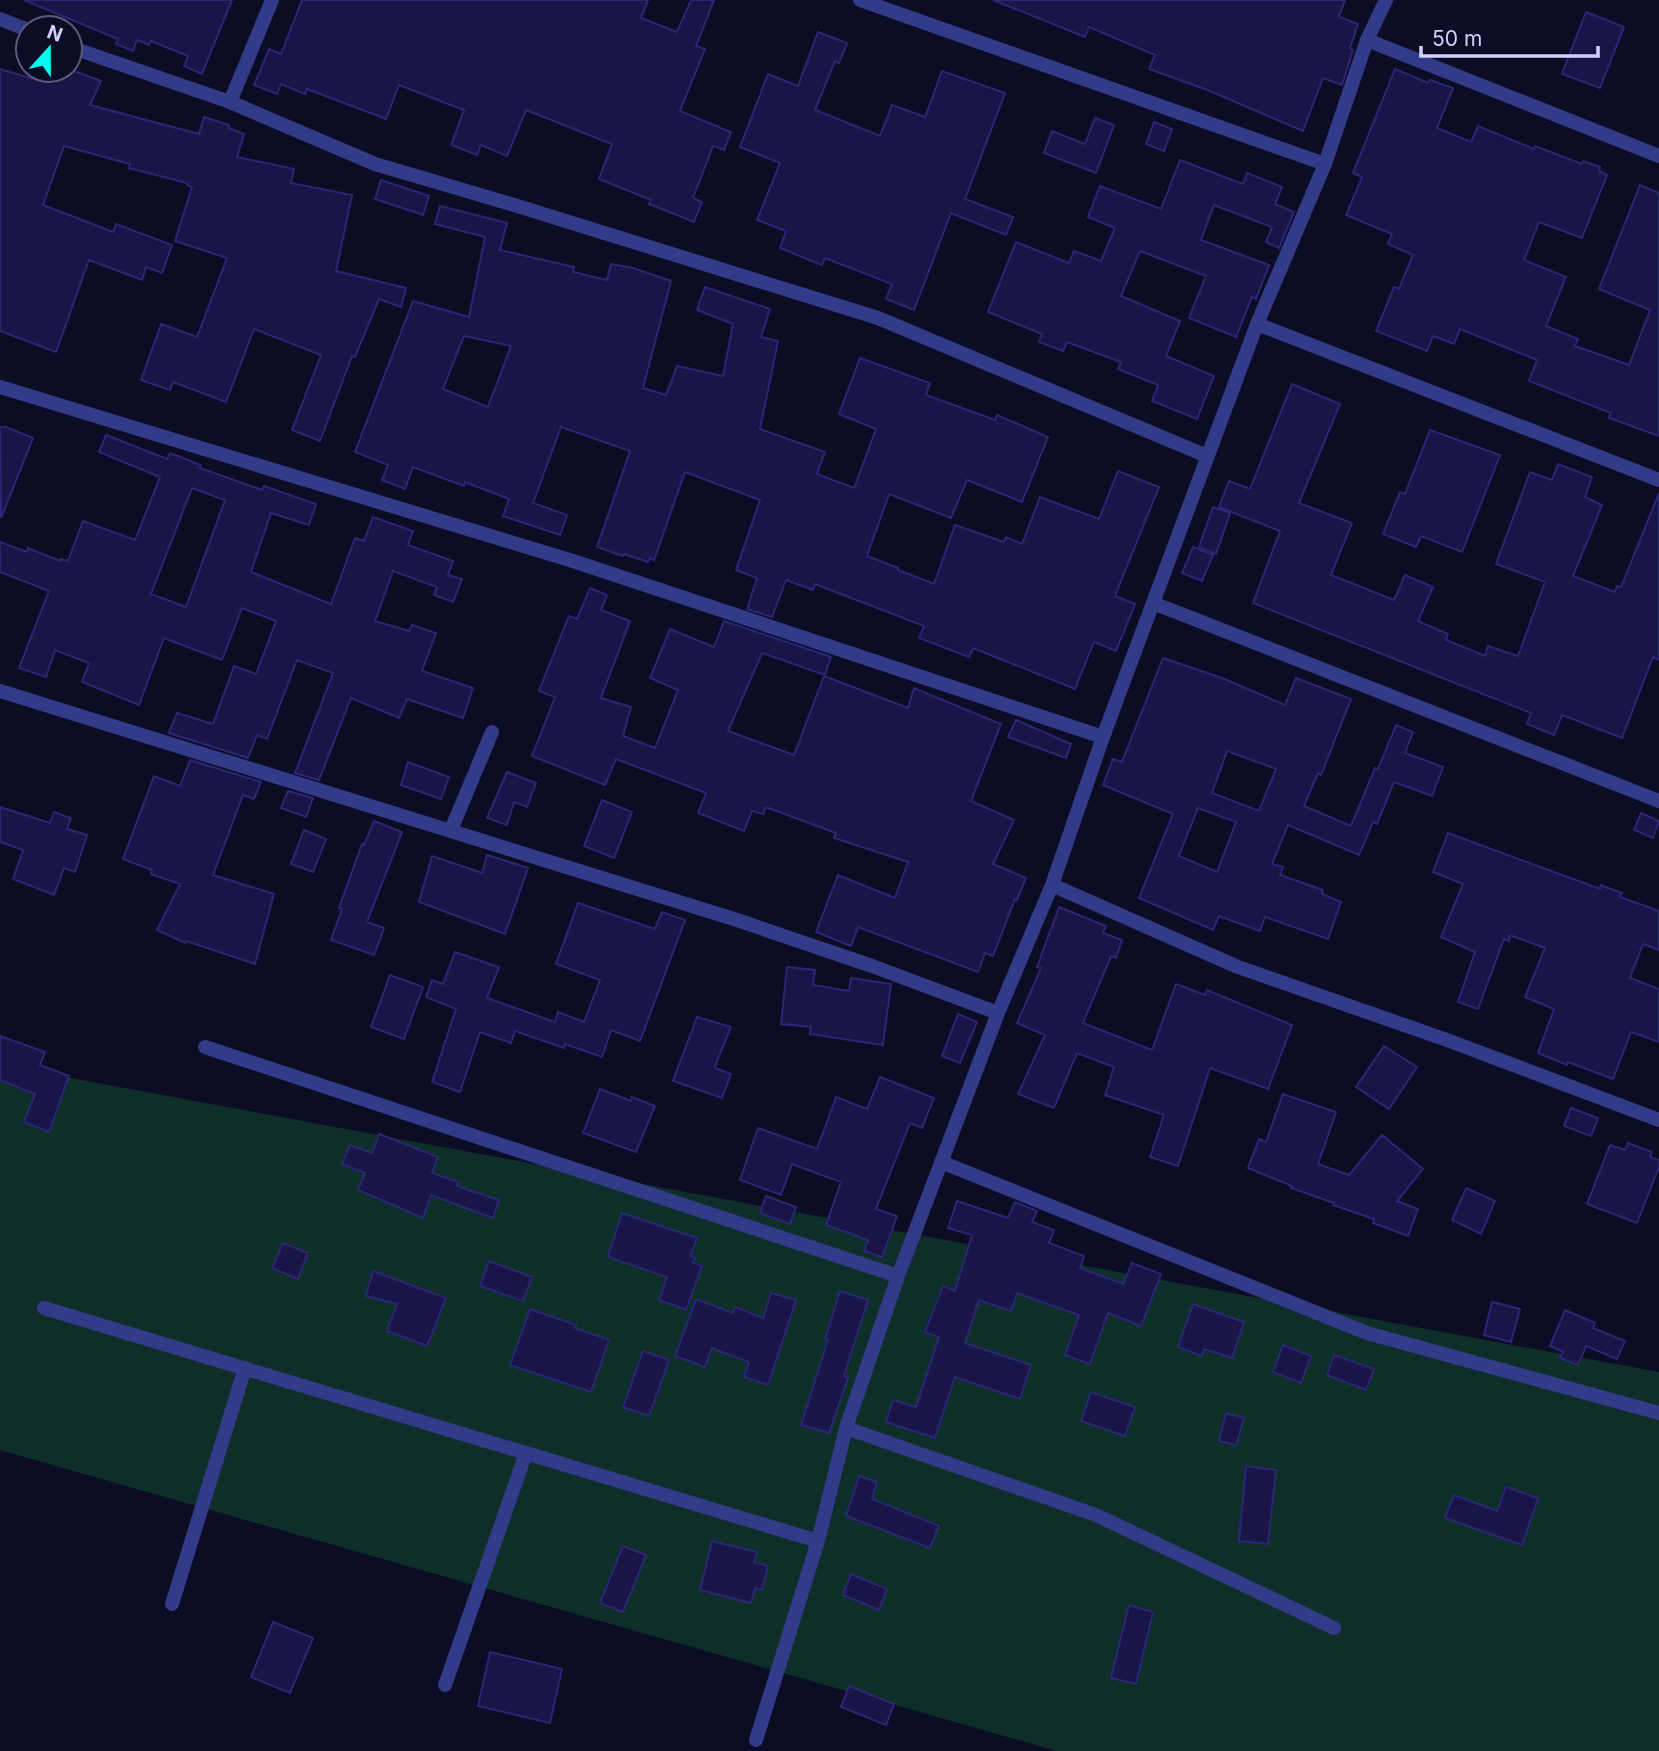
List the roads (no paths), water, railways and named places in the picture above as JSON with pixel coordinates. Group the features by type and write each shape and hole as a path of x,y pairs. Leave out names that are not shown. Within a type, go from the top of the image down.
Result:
{"street":[{"path":"230,102 272,0"},
{"path":"860,0 1325,164"},
{"path":"756,1740 818,1541 846,1428 898,1276 998,1013 1052,885 1103,737 1256,324 1325,164 1367,40 1386,0"},
{"path":"1367,40 1659,156"},
{"path":"84,52 230,102 375,164 878,318 1207,456"},
{"path":"1256,324 1659,481"},
{"path":"0,387 573,561 1103,737"},
{"path":"1153,603 1659,801"},
{"path":"0,691 734,919 998,1013"},
{"path":"452,830 492,732"},
{"path":"1052,885 1238,967 1447,1040 1659,1120"},
{"path":"205,1047 898,1276"},
{"path":"942,1162 1367,1333 1659,1413"},
{"path":"44,1308 818,1541"},
{"path":"173,1604 245,1368"},
{"path":"846,1428 1096,1515 1334,1628"},
{"path":"445,1685 526,1453"}]}
